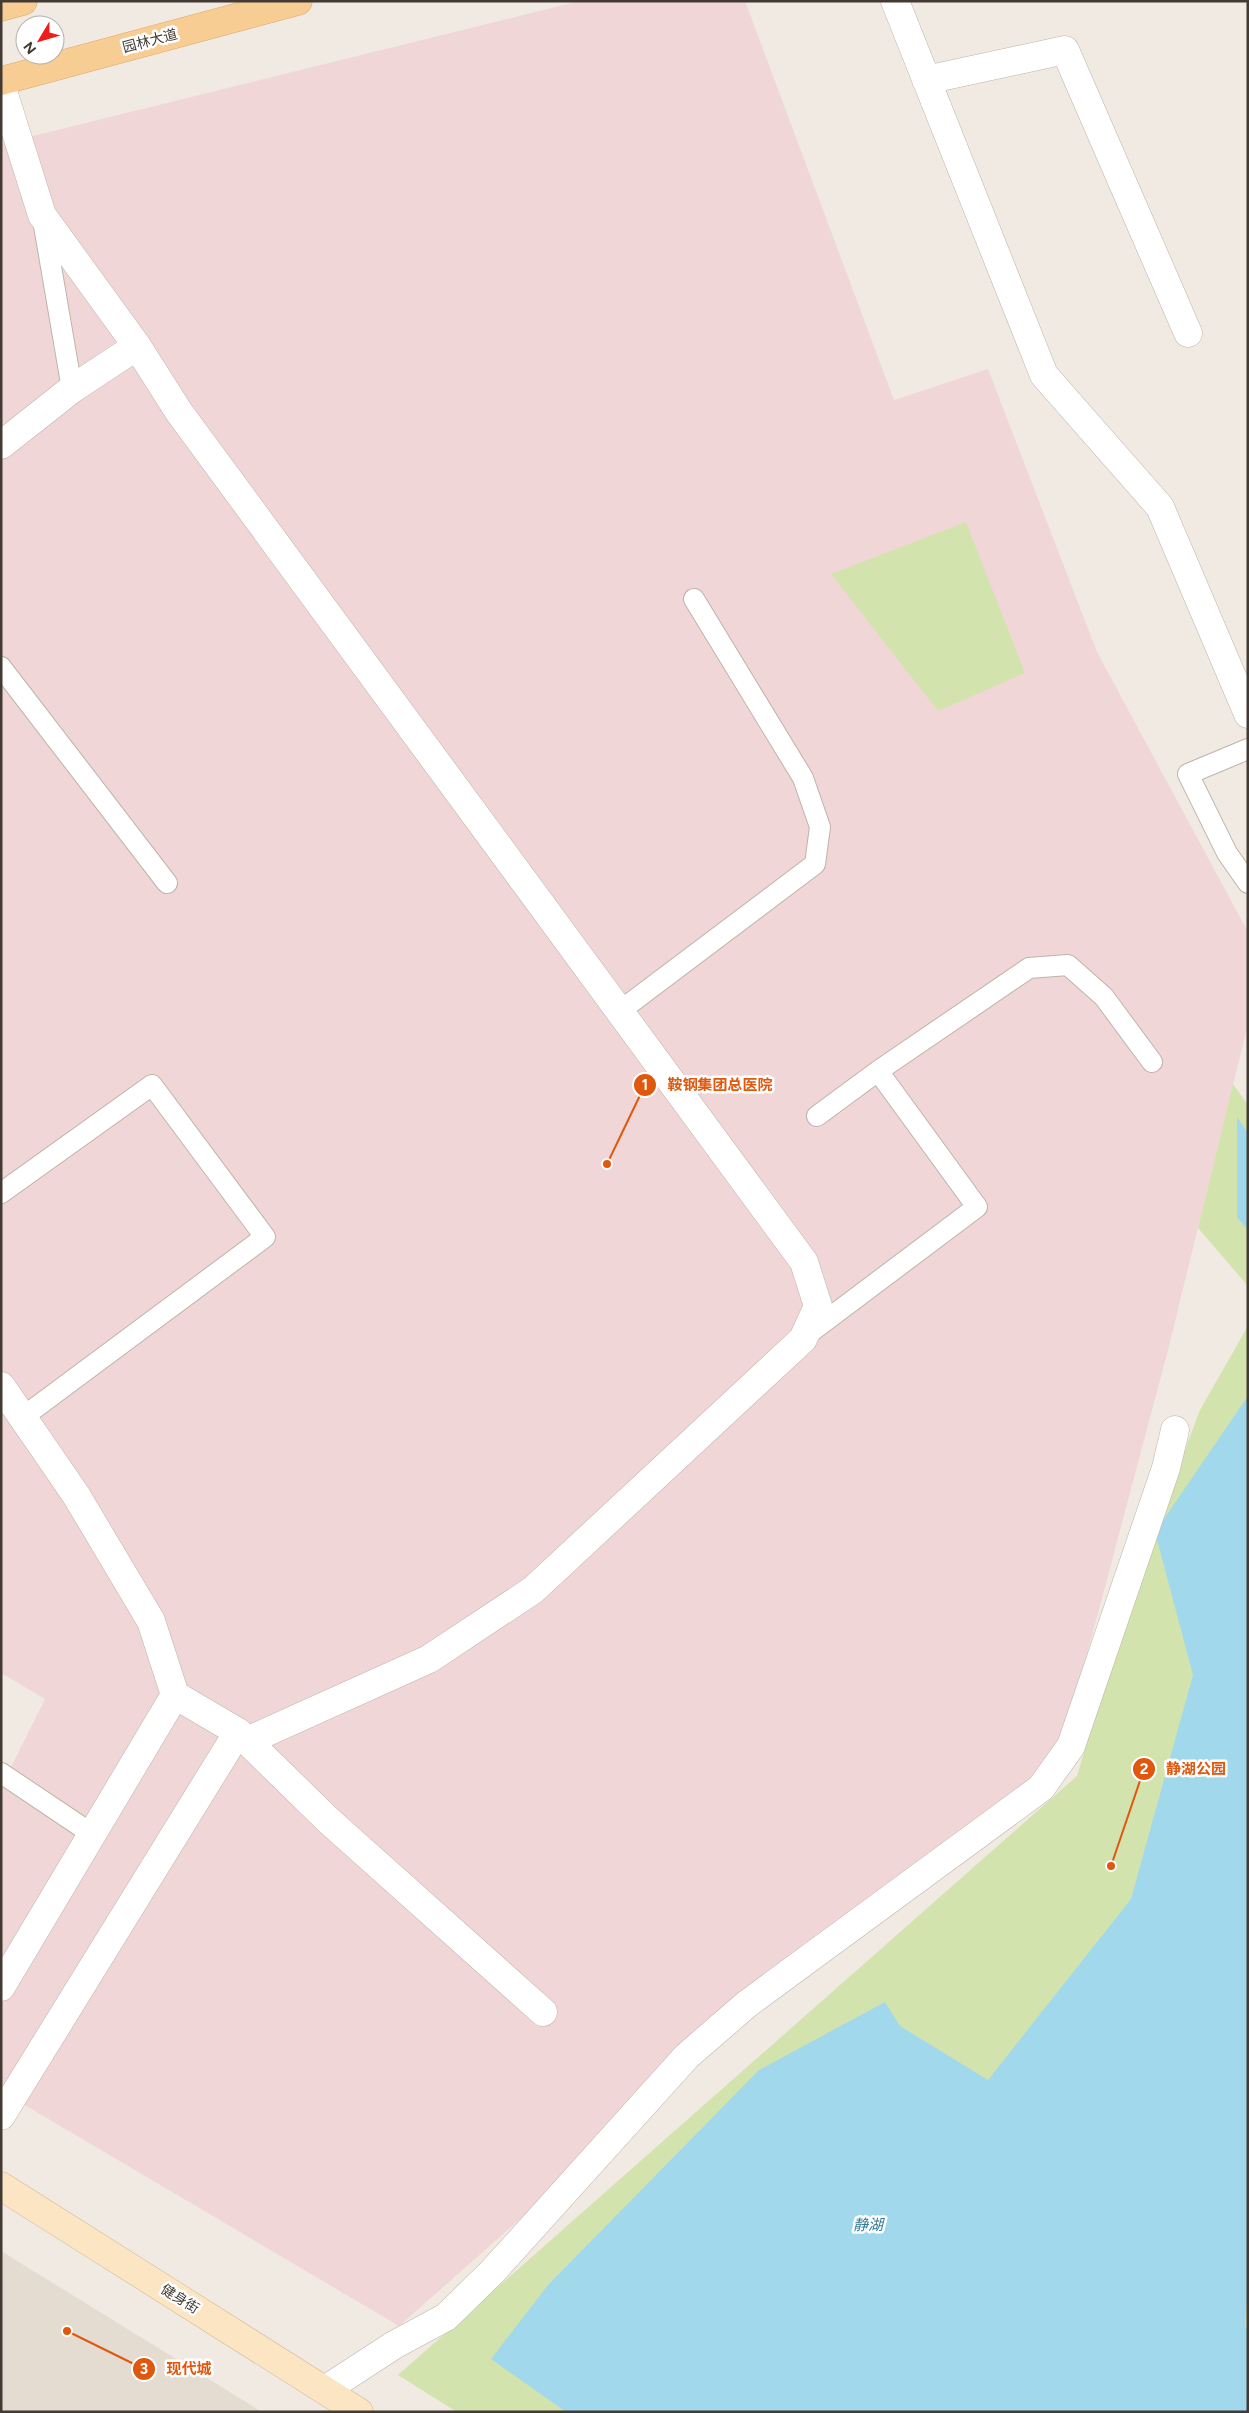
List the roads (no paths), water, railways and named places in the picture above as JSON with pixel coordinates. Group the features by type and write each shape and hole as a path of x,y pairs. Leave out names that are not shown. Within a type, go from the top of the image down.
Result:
{"main road":[{"path":"1,7 23,1"},
{"name":"园林大道","path":"1,83 298,1"},
{"name":"健身街","path":"1,2186 359,2412"}],"street":[{"path":"895,1 1044,375 1160,507 1248,714"},
{"path":"926,80 1065,50 1188,333"},
{"path":"1,83 42,215 137,346 179,412 804,1262 818,1306 803,1338 533,1590 429,1659 243,1736 1,2116"},
{"path":"1,444 72,389 137,346"},
{"path":"1,1386 76,1495 152,1621 175,1695 243,1736 328,1820 543,2012"},
{"path":"325,2390 394,2345 446,2317 493,2271 686,2056 747,2004 1042,1788 1071,1746 1166,1468 1175,1430"},
{"path":"1,1987 175,1695"}],"lane":[{"path":"42,215 72,389"},
{"path":"620,1011 815,864 820,827 803,778 694,599"},
{"path":"1,667 167,883"},
{"path":"1248,749 1188,774 1227,853 1248,882"},
{"path":"817,1116 878,1071 1029,968 1068,965 1104,997 1152,1062"},
{"path":"803,1338 977,1207 878,1071"},
{"path":"1,1193 152,1085 265,1237 23,1417"},
{"path":"1,1773 92,1834"}],"water":[{"path":"1237,1117 1248,1133 1248,1230 1237,1217"},
{"name":"静湖","path":"1248,1396 1248,2288 1245,2326 1248,2332 1248,2412 566,2412 491,2359 548,2285 759,2070 885,2002 900,2026 988,2080 1131,1899 1193,1675 1155,1532"}],"place":[{"name":"鞍钢集团总医院","path":"607,1164"},
{"name":"静湖公园","path":"1111,1866"},
{"name":"现代城","path":"67,2331"}]}
